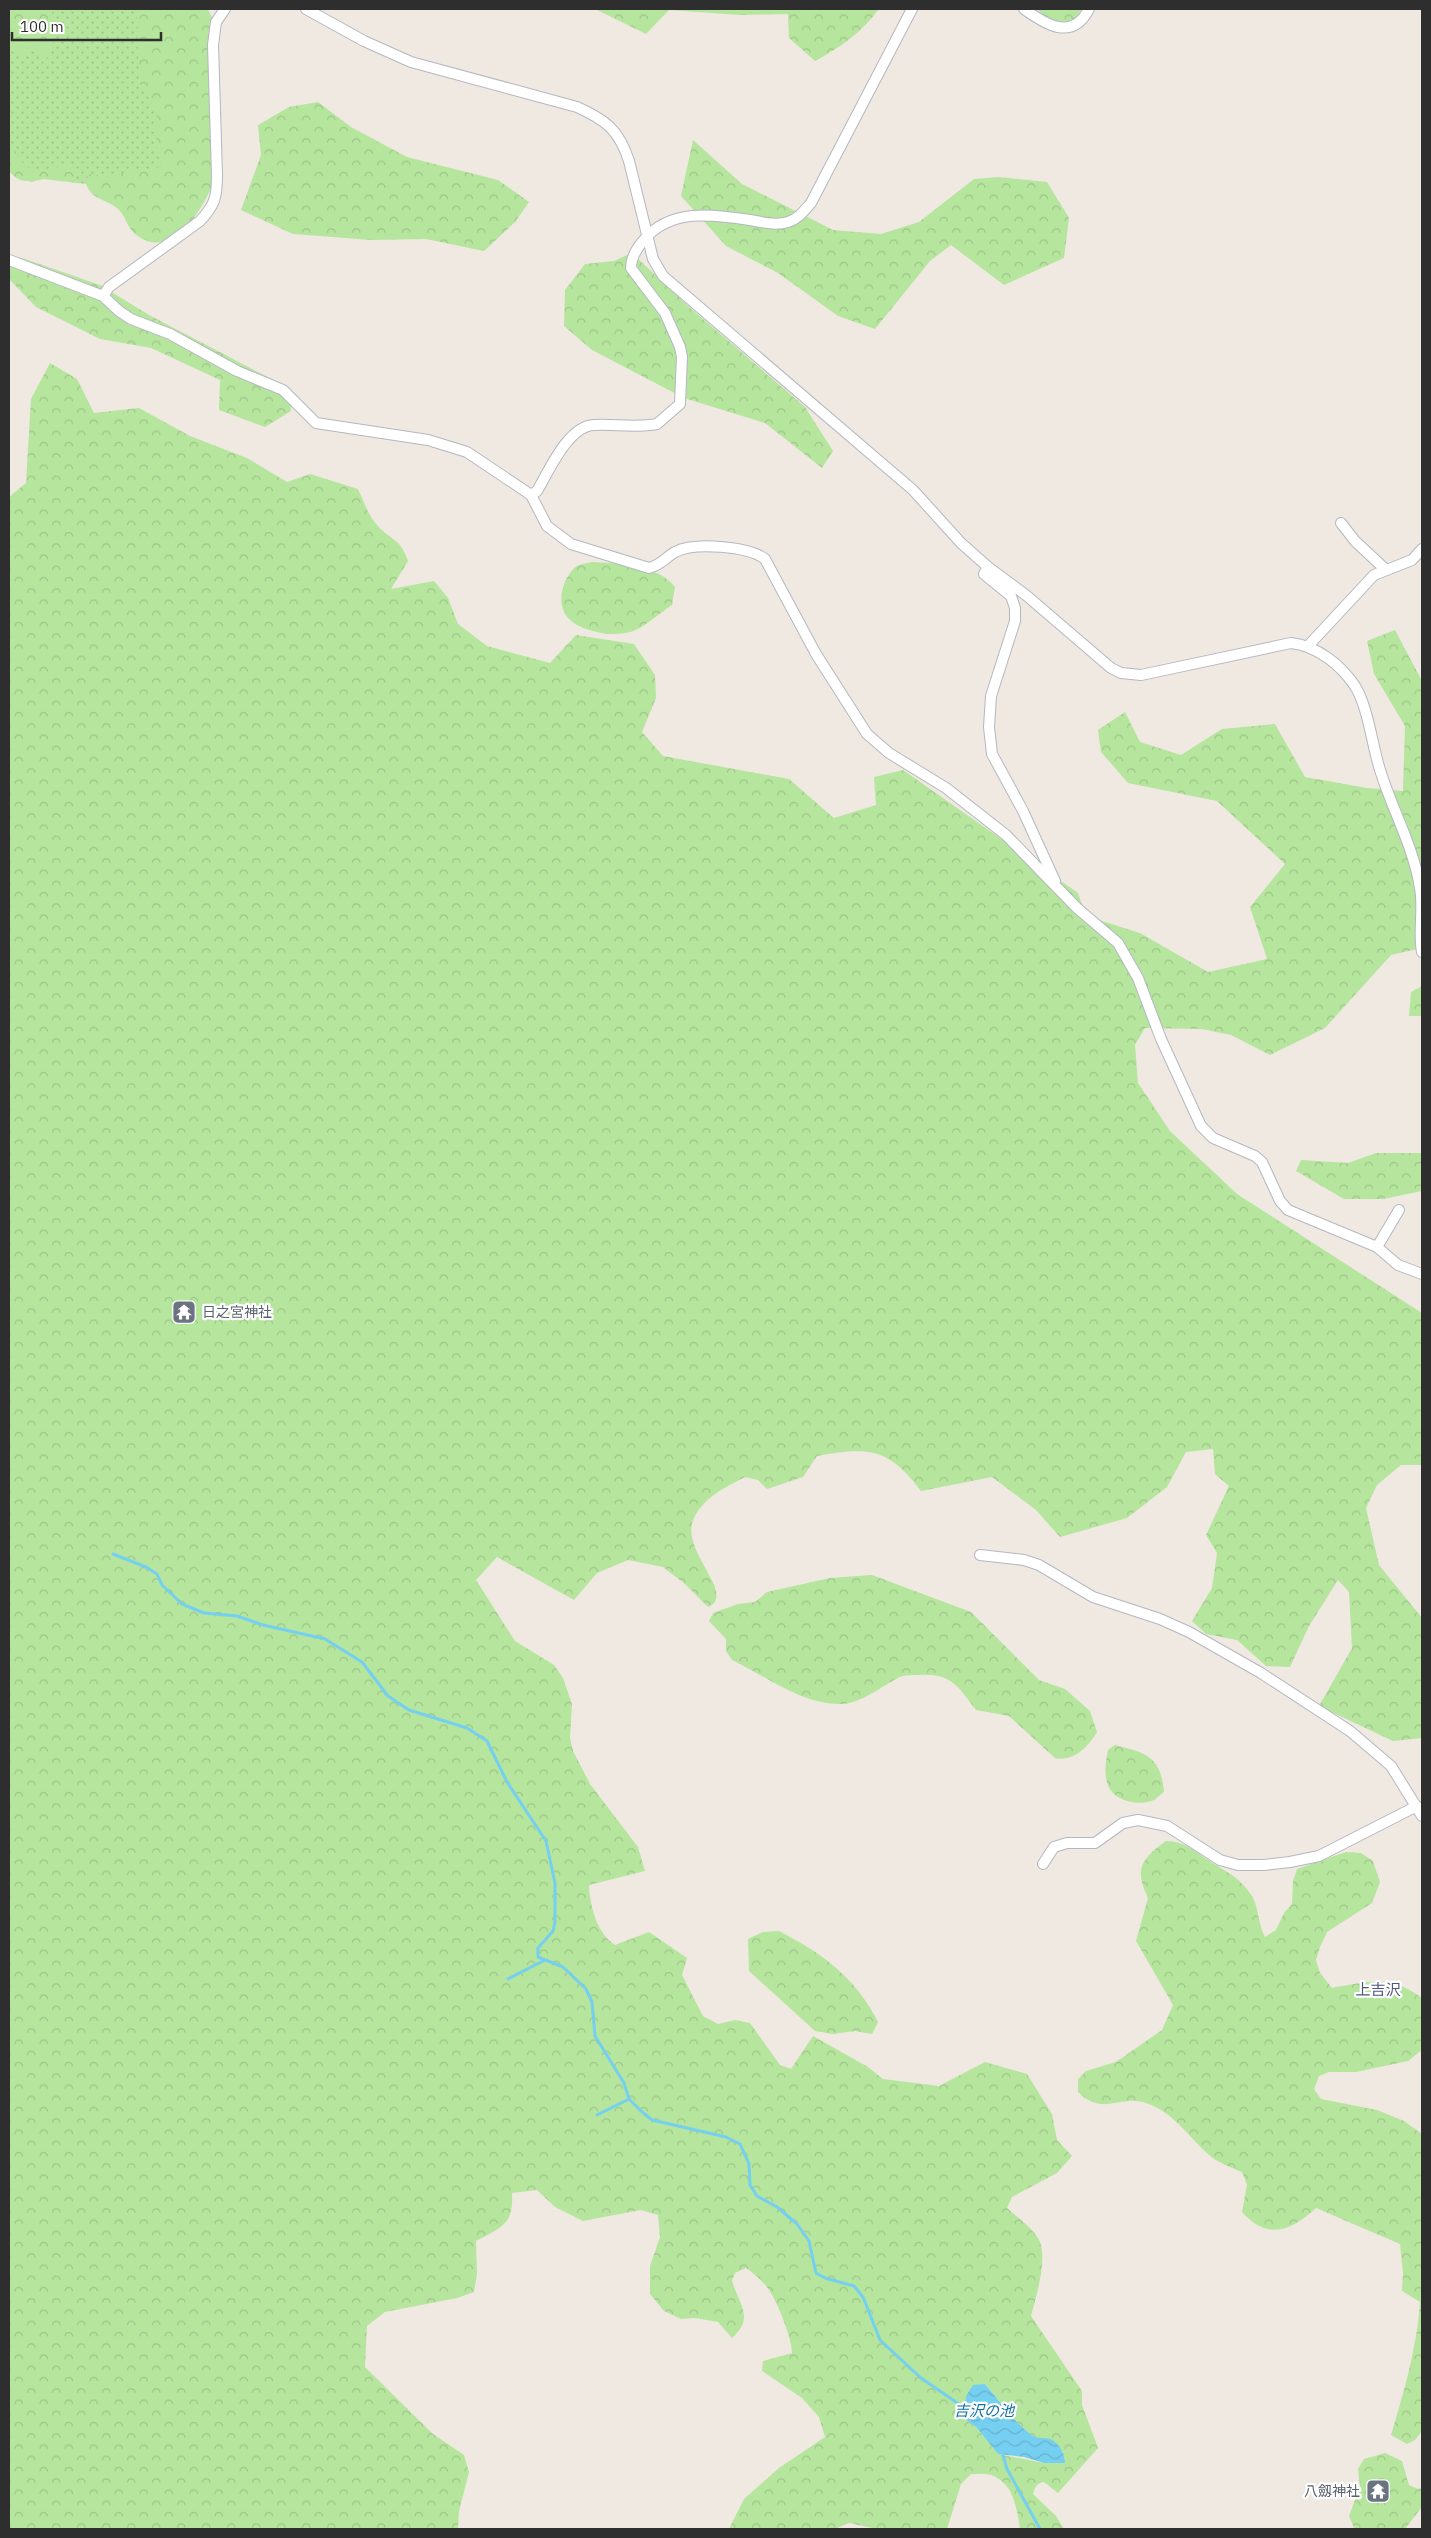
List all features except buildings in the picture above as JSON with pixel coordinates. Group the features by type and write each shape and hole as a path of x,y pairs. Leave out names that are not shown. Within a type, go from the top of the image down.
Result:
{"street":[{"path":"103,296 109,288 200,221 212,208 217,193 218,175 213,45 216,22 225,9"},
{"path":"306,9 364,42 410,62 577,107 594,114 615,129 624,145 653,259 663,276 913,490 961,543 1100,660 1121,673 1141,675 1283,644 1308,646 1323,654 1343,670 1356,687 1361,699 1380,770 1398,817 1420,887 1422,952"},
{"path":"531,495 537,491 578,429 593,425 657,424 680,404 682,357 680,347 665,313 631,268 632,259 646,237 653,229 668,220 696,216 732,217 778,224 800,216 811,203 912,9"},
{"path":"1024,9 1049,26 1059,28 1078,23 1089,9"},
{"path":"9,260 103,296 131,319 170,334 237,371 283,390 316,423 428,440 457,448 490,465 531,495 547,526 571,544 649,568 658,566 675,552 695,546 755,552 765,559 816,654 867,734 889,753 946,788 1006,835 1077,908 1118,943 1129,959 1161,1039 1201,1126 1213,1138 1255,1156 1262,1162 1280,1201 1288,1210 1377,1247 1398,1265 1422,1274"},
{"path":"1341,523 1355,541 1386,570"},
{"path":"1308,646 1364,583 1374,575 1412,560 1422,549"},
{"path":"988,567 984,574 1011,596 1015,608 1015,621 991,696 989,727 992,754 1023,811 1057,886"},
{"path":"1377,1247 1398,1210"},
{"path":"980,1555 1024,1560 1039,1565 1093,1597 1160,1619 1189,1632 1261,1673 1350,1731 1391,1766 1422,1816"},
{"path":"1044,1864 1054,1847 1066,1843 1094,1844 1123,1823 1138,1820 1167,1826 1220,1860 1238,1865 1290,1862 1319,1856 1417,1806"}],"green space":[{"path":"9,9 194,9 203,188 112,187 43,179 31,182 9,171"},
{"path":"9,9 52,9 53,43 50,59 30,46 23,54 16,54 9,48"},
{"path":"134,9 208,9 212,18 216,177 206,199 190,223 169,240 157,243 145,240 134,233 122,213 113,205 94,195 85,181 90,174 111,177 143,168 153,170 160,166 162,160 157,154 156,110 139,82 137,17"},
{"path":"595,9 879,9 850,39 815,61 789,38 788,14 740,15 669,10 646,34"},
{"path":"1036,9 1082,9 1074,20 1055,23"},
{"path":"318,102 351,127 407,157 498,180 529,202 515,222 484,251 426,239 371,240 293,234 241,210 261,155 258,125 289,107"},
{"path":"9,139 20,160 33,172 74,164 77,173 74,180 49,179 26,181 18,179 9,171"},
{"path":"693,140 742,184 833,230 881,234 919,222 974,179 998,177 1047,182 1069,218 1064,258 1004,285 951,245 930,261 875,329 838,316 778,273 726,246 681,196"},
{"path":"632,253 688,306 805,407 833,451 822,468 765,423 684,398 592,350 564,326 565,290 585,264 614,261"},
{"path":"9,256 22,258 100,285 149,315 281,384 291,399 291,411 265,427 219,410 220,380 151,348 100,339 36,307 9,279"},
{"path":"50,363 77,379 94,413 139,408 190,436 247,458 287,482 310,474 358,489 374,521 399,544 408,561 391,589 434,581 448,598 458,624 487,646 550,663 576,635 634,644 655,675 656,698 642,732 663,756 789,779 834,818 876,805 874,777 903,770 1078,893 1084,910 1102,921 1140,933 1208,972 1267,959 1250,907 1285,864 1217,801 1128,783 1101,752 1098,730 1125,712 1140,742 1181,755 1222,729 1275,724 1305,777 1367,788 1403,791 1405,726 1374,674 1367,641 1395,630 1422,681 1422,948 1391,955 1325,1028 1270,1055 1231,1035 1202,1029 1145,1028 1135,1045 1138,1083 1170,1131 1237,1194 1422,1313 1422,1465 1401,1465 1377,1485 1366,1508 1379,1565 1422,1618 1422,1738 1393,1741 1319,1706 1352,1648 1349,1592 1338,1580 1309,1626 1290,1667 1266,1666 1237,1640 1206,1634 1192,1621 1212,1588 1217,1553 1206,1535 1229,1486 1215,1474 1213,1449 1186,1452 1167,1487 1127,1518 1060,1537 1036,1510 992,1477 921,1491 898,1466 887,1458 876,1454 850,1451 817,1456 803,1477 767,1489 758,1480 745,1477 710,1498 694,1518 691,1530 694,1544 716,1592 715,1601 708,1607 685,1584 663,1567 628,1560 597,1573 574,1600 497,1557 476,1580 515,1641 554,1665 563,1678 572,1704 570,1738 573,1751 590,1784 638,1847 645,1871 589,1885 596,1919 603,1934 609,1940 615,1945 649,1932 687,1958 682,1975 703,2016 718,2024 735,2020 750,2023 780,2065 791,2069 813,2036 868,2067 883,2079 939,2086 985,2062 1027,2074 1052,2114 1057,2140 1072,2156 1057,2173 1012,2197 1007,2208 1024,2222 1038,2238 1041,2246 1042,2266 1031,2316 1082,2391 1082,2405 1098,2448 1058,2493 1044,2482 1038,2484 1035,2489 1033,2494 1056,2516 1064,2529 1020,2529 1016,2505 1005,2484 989,2474 971,2474 961,2484 947,2529 877,2529 849,2523 835,2529 729,2529 744,2499 779,2468 825,2437 819,2417 802,2398 762,2371 763,2361 792,2353 787,2330 773,2296 756,2275 746,2268 735,2273 732,2281 744,2317 739,2331 732,2338 718,2322 695,2318 681,2319 664,2311 650,2294 650,2266 660,2237 658,2215 641,2210 583,2221 555,2207 537,2190 512,2193 511,2212 508,2219 499,2228 476,2241 477,2274 474,2292 457,2298 385,2312 367,2326 365,2367 433,2434 464,2455 469,2472 459,2511 458,2529 9,2529 9,497 26,483 31,399","holes":["985,2384 1026,2431 1038,2438 1050,2440 1058,2446 1063,2452 1060,2462 1044,2463 998,2454 977,2428 965,2419"]},
{"path":"592,562 637,567 659,574 675,587 672,605 635,631 615,634 597,632 581,627 568,618 564,612 561,598 562,590 572,570 579,565"},
{"path":"1422,986 1422,1016 1409,1016 1411,992"},
{"path":"1376,1153 1422,1153 1422,1191 1383,1199 1344,1199 1296,1171 1301,1160 1348,1163"},
{"path":"872,1575 971,1612 1039,1680 1065,1689 1090,1711 1097,1732 1093,1738 1080,1752 1068,1758 1055,1758 1009,1716 976,1710 958,1687 938,1676 902,1676 857,1701 849,1703 827,1703 812,1700 798,1695 732,1660 726,1651 726,1639 709,1621 713,1613 738,1604 755,1602 767,1592 830,1578"},
{"path":"1115,1745 1136,1751 1150,1758 1160,1771 1164,1792 1154,1800 1141,1803 1126,1801 1114,1794 1107,1782 1105,1770 1108,1750"},
{"path":"1166,1841 1172,1841 1188,1847 1232,1875 1242,1884 1252,1896 1265,1937 1276,1930 1284,1913 1292,1904 1293,1881 1297,1869 1346,1852 1361,1853 1373,1861 1380,1882 1372,1903 1327,1932 1316,1960 1320,1973 1332,1988 1368,1982 1389,1983 1411,1991 1422,1998 1422,2050 1408,2061 1356,2072 1329,2072 1319,2076 1314,2089 1321,2099 1377,2110 1404,2121 1422,2134 1421,2432 1415,2440 1407,2444 1391,2435 1413,2353 1420,2302 1402,2291 1403,2273 1400,2244 1316,2208 1307,2216 1288,2227 1270,2230 1261,2227 1242,2212 1247,2185 1242,2172 1212,2157 1163,2111 1143,2102 1095,2103 1078,2092 1078,2079 1086,2071 1116,2062 1162,2030 1173,2005 1136,1941 1148,1898 1141,1879 1142,1865 1151,1853"},
{"path":"779,1931 810,1948 836,1968 859,1992 878,2022 872,2034 855,2031 833,2034 815,2031 749,1971 748,1939 763,1932"},
{"name":"八劔神社","path":"1385,2453 1402,2461 1409,2485 1418,2489 1422,2487 1422,2507 1405,2529 1354,2528 1349,2516 1360,2487 1358,2469 1364,2459"}],"water":[{"name":"吉沢の池","path":"985,2384 1026,2431 1039,2438 1053,2440 1062,2451 1065,2463 1044,2463 1024,2457 998,2454 977,2428 965,2419 966,2396 973,2385"}],"waterway":[{"path":"113,1554 146,1567 157,1574 162,1585 182,1604 204,1613 237,1616 263,1625 325,1639 362,1662 388,1696 409,1710 467,1728 487,1741 507,1782 546,1841 555,1883 555,1922 553,1931 538,1948 538,1957 563,1967 586,1989 592,2002 595,2036 624,2083 629,2099 652,2120 726,2137 740,2144 749,2164 750,2185 757,2196 777,2207 797,2224 809,2241 816,2273 825,2278 854,2286 863,2297 880,2340 921,2378 966,2409"},
{"path":"508,1979 545,1960"},
{"path":"597,2115 629,2099"},
{"path":"1002,2452 1007,2469 1040,2529"}],"place":[{"name":"日之宮神社","path":"184,1312"},
{"name":"八劔神社","path":"1378,2491"}],"district":[{"name":"上吉沢","path":"1378,1990"}]}
